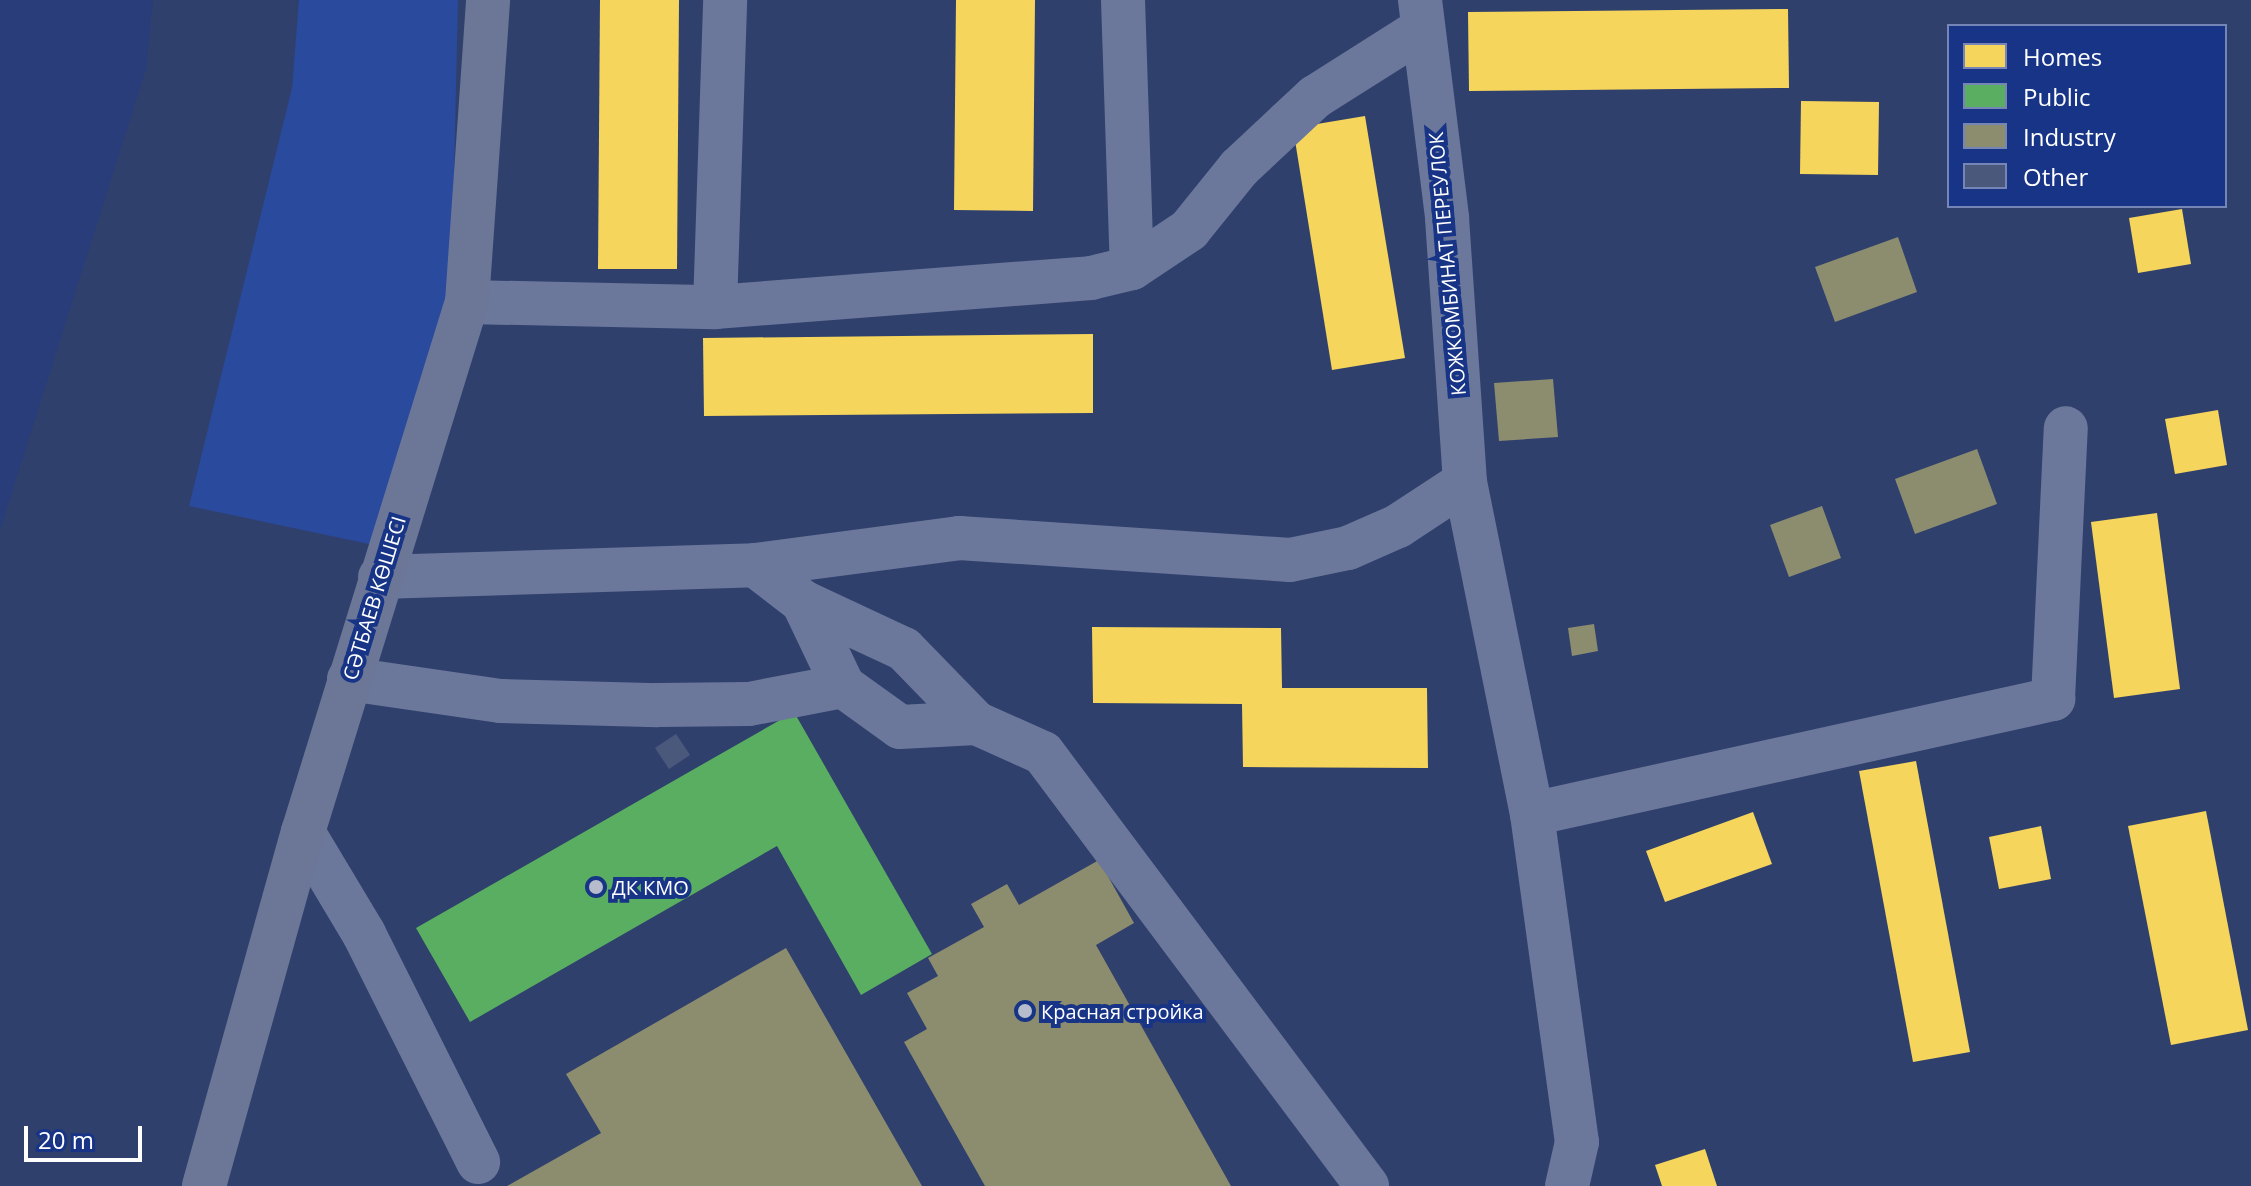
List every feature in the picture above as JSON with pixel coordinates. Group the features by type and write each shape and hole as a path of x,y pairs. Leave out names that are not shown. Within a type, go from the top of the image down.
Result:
{"main road":[{"name":"СӘТБАЕВ КӨШЕСІ","path":"204,1186 303,832 467,302 488,0"}],"street":[{"path":"715,307 725,0"},
{"path":"1123,0 1132,268"},
{"path":"467,302 715,307 1091,278 1132,268 1189,230 1239,168 1315,97 1421,15"},
{"name":"КОЖКОМБИНАТ ПЕРЕУЛОК","path":"1421,15 1447,218 1465,482 1532,814 1577,1142 1567,1186"},
{"path":"1532,814 2053,699 2066,428"},
{"path":"380,577 755,565 959,538 1290,560 1348,548 1398,526 1465,482"},
{"path":"755,565 803,602 904,649 976,723 1043,753 1367,1186"},
{"path":"803,602 843,686 900,727 976,723"},
{"path":"349,679 500,701 658,705 749,704 843,686"},
{"path":"303,832 364,934 478,1162"}],"shaded area":[{"path":"0,0 153,0 146,69 0,530"},
{"path":"299,0 458,0 451,306 374,545 189,506 292,88"}],"building: Homes":[{"path":"600,0 679,0 677,269 598,269"},
{"path":"956,0 1035,0 1033,211 954,210"},
{"path":"1788,9 1789,88 1469,91 1468,12"},
{"path":"1801,101 1879,102 1878,175 1800,174"},
{"path":"1365,116 1405,358 1332,370 1293,128"},
{"path":"2182,209 2191,264 2138,273 2129,218"},
{"path":"1093,334 1093,413 704,416 703,338"},
{"path":"2218,410 2227,465 2175,474 2165,419"},
{"path":"2157,513 2180,689 2114,698 2091,522"},
{"path":"1092,627 1281,628 1282,688 1427,688 1428,768 1243,767 1242,704 1093,703"},
{"path":"1916,761 1970,1052 1913,1062 1859,771"},
{"path":"2206,811 2248,1030 2171,1045 2128,826"},
{"path":"1753,812 1772,864 1665,902 1646,851"},
{"path":"2041,826 2051,879 1999,889 1989,837"},
{"path":"1705,1149 1717,1186 1662,1186 1655,1165"}],"building: Public":[{"name":"ДК КМО","path":"794,712 932,954 861,995 777,846 470,1022 416,928"}],"building: Industry":[{"path":"1898,237 1917,292 1835,322 1815,267"},
{"path":"1553,379 1558,437 1499,441 1494,383"},
{"path":"1977,449 1997,504 1915,534 1895,479"},
{"path":"1822,506 1841,558 1789,577 1770,525"},
{"path":"1594,624 1598,651 1572,656 1568,628"},
{"name":"Красная стройка","path":"1099,860 1134,923 1096,945 1231,1186 985,1186 904,1042 927,1029 907,993 938,976 928,958 984,927 971,904 1007,884 1019,905"},
{"path":"786,948 922,1186 507,1186 601,1133 566,1074"}],"building: Other":[{"path":"676,734 690,755 669,769 655,748"}],"place":[{"name":"ДК КМО","path":"596,887"},
{"name":"Красная стройка","path":"1025,1011"}]}
